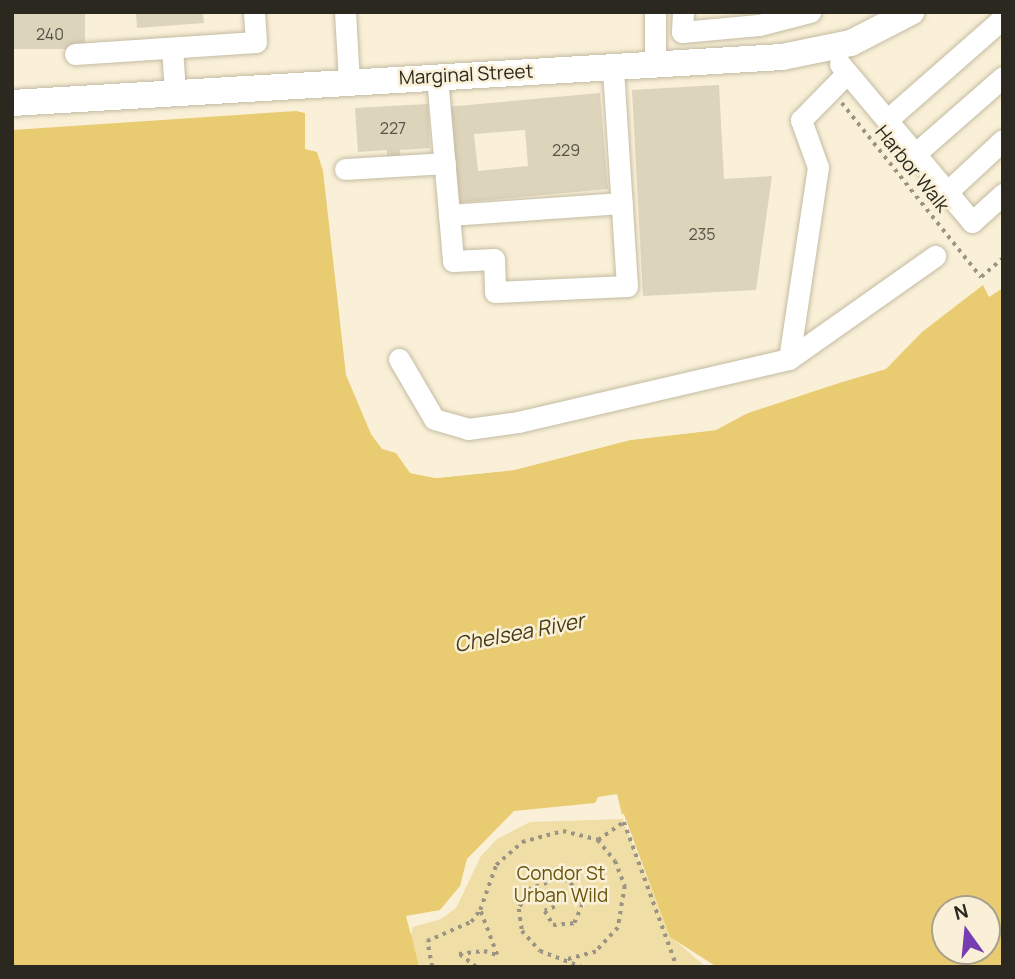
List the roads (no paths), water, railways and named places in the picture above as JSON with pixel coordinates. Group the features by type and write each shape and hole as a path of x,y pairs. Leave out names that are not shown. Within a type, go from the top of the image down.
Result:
{"main road":[{"name":"Marginal Street","path":"12,103 782,58 834,49 911,12"}],"street":[{"path":"75,54 256,42 254,12"},
{"path":"345,12 349,82"},
{"path":"655,12 655,65"},
{"path":"683,12 682,32 759,25 810,12"},
{"path":"887,120 1003,18"},
{"path":"172,48 175,92"},
{"path":"834,49 847,73 972,222 1003,194"},
{"path":"437,77 453,261 494,259 495,292 627,286 613,67"},
{"path":"789,359 818,167 801,120 829,88 847,73"},
{"path":"915,154 1003,77"},
{"path":"947,192 1003,140"},
{"path":"345,169 445,163"},
{"path":"449,215 622,203"},
{"path":"399,359 434,419 468,429 518,422 789,359 935,256"}],"water":[{"name":"Chelsea River","path":"296,111 305,113 305,149 317,152 323,171 346,375 371,434 382,449 396,453 411,473 436,478 514,470 630,440 716,430 759,407 886,369 922,332 983,285 989,297 1003,288 1003,967 717,967 670,937 624,814 591,814 529,818 495,836 478,854 454,906 409,925 419,967 12,967 12,130"}],"park label":[{"name":"Condor St Urban Wild","path":"561,885"}]}
